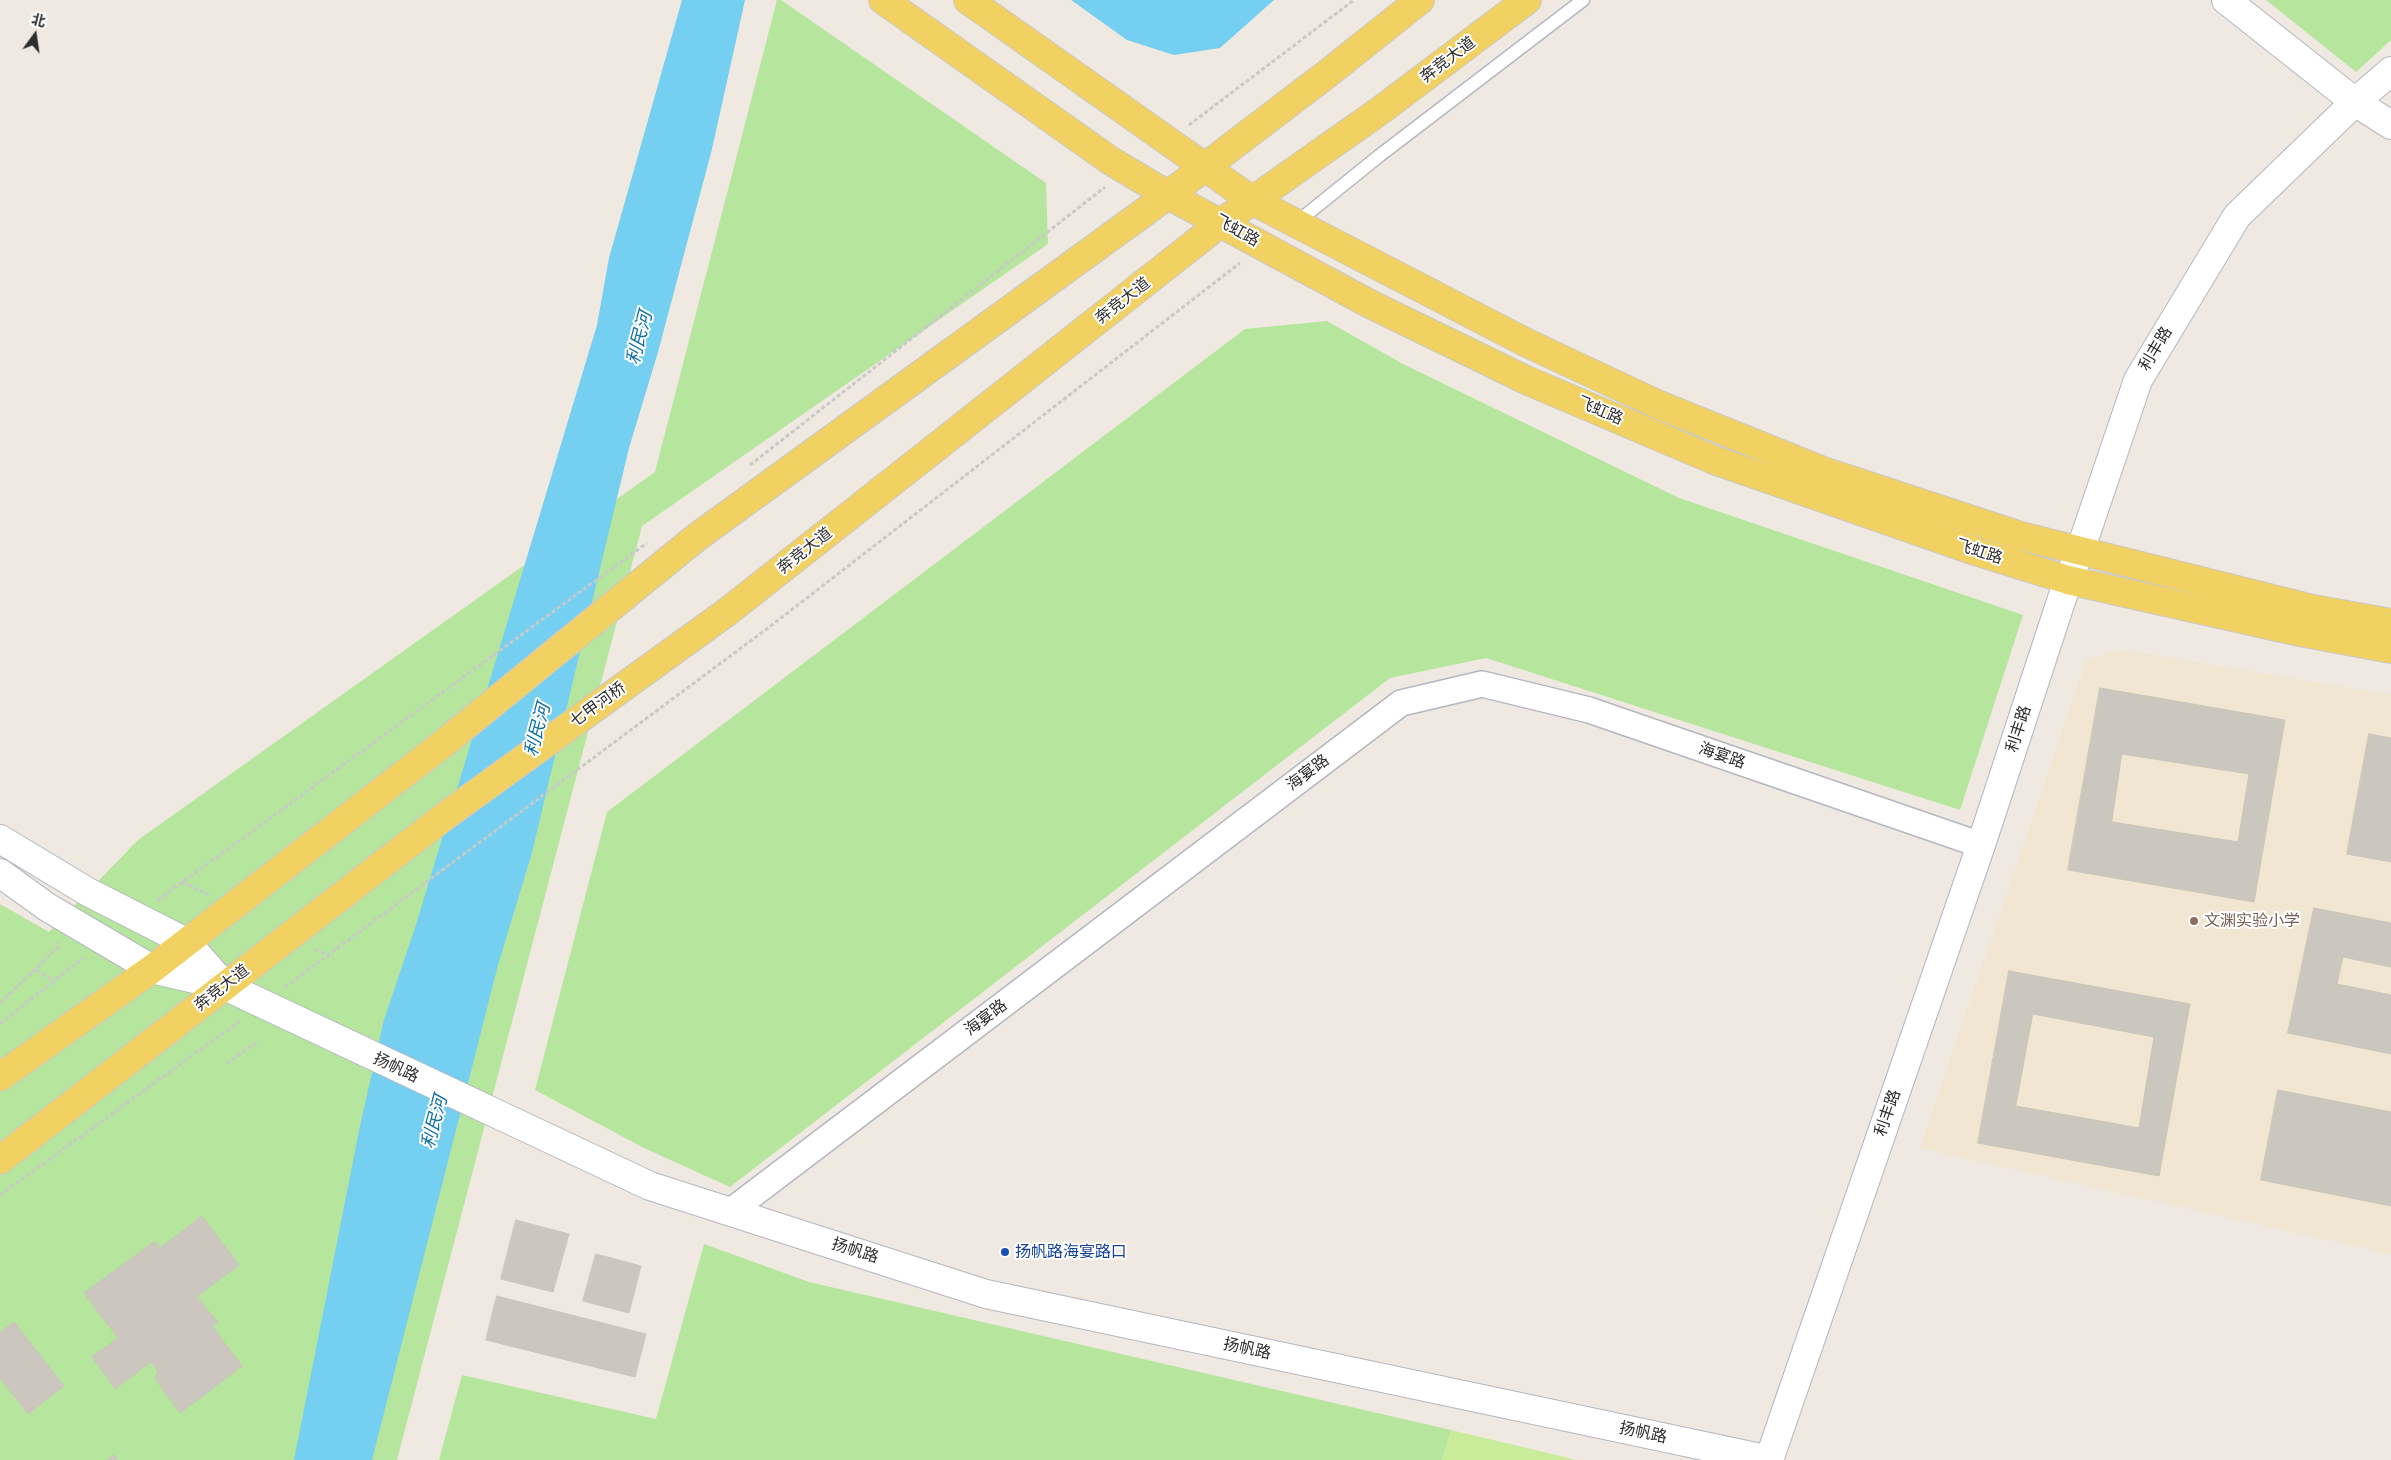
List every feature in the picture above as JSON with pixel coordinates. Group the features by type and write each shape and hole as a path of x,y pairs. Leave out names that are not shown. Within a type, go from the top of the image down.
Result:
{"main road":[{"name":"飞虹路","path":"883,0 1127,170 1168,195 1222,222 1370,304 1526,380 1714,460 1975,551 2068,580 2300,632 2391,649"},
{"name":"飞虹路","path":"968,0 1253,201 1527,344 1659,406 1823,471 2021,536 2313,609 2391,623"},
{"path":"0,1077 152,969 444,743 698,537 1168,195 1327,74 1420,0"},
{"name":"奔竞大道","path":"726,612 1222,222 1381,110 1527,0"},
{"name":"七甲河桥","path":"445,816 726,612"},
{"name":"奔竞大道","path":"0,1160 445,816"}],"street":[{"path":"2226,0 2355,102 2391,125"},
{"name":"利丰路","path":"1769,1460 1981,845 2068,580 2080,551 2138,380 2237,216 2355,102 2391,71"},
{"name":"海宴路","path":"731,1211 1401,703 1482,684 1589,710 1981,845"},
{"path":"0,839 88,892 186,942 226,986"},
{"name":"扬帆路","path":"0,873 47,907 152,969 226,986 650,1186 986,1294 1769,1460"}],"lane":[{"path":"1296,223 1379,156 1583,0"}],"path":[{"path":"1168,141 1354,0"},
{"path":"747,468 1127,170"},
{"path":"0,1195 262,1004 768,628 1263,245"},
{"path":"135,917 653,539"},
{"path":"0,1003 59,946 58,940"},
{"path":"0,1024 105,940"},
{"path":"36,970 54,981"},
{"path":"227,1064 259,1040"}],"shaded area":[{"name":"文渊实验小学","path":"2125,650 2391,695 2391,1254 1920,1148 2087,659"}],"green space":[{"path":"777,0 781,0 1046,183 1048,244 642,526 397,1460 0,1460 0,904 49,932 138,840 655,472"},
{"path":"2266,0 2391,0 2391,40 2356,72"},
{"path":"1327,321 1403,364 1679,498 2023,615 1960,810 1486,658 1390,678 730,1187 644,1148 535,1090 607,812 1245,329"},
{"path":"704,1244 809,1282 1451,1430 1442,1460 439,1460 462,1375 656,1419"},
{"path":"1451,1430 1577,1460 1442,1460"}],"water":[{"name":"利民河","path":"682,0 745,0 712,149 658,352 629,448 531,856 498,965 372,1460 294,1460 360,1126 384,1020 415,928 597,325 609,258"},
{"path":"1071,0 1274,0 1220,48 1174,55 1127,40"}],"building":[{"path":"2100,688 2285,720 2254,902 2068,870","holes":["2122,754 2249,774 2238,842 2112,822"]},
{"path":"2369,734 2391,738 2391,862 2347,854"},
{"path":"2314,908 2391,923 2391,967 2343,957 2337,984 2391,995 2391,1054 2288,1033"},
{"path":"2009,971 2190,1004 2159,1176 1978,1143","holes":["2033,1014 2154,1037 2139,1128 2016,1106"]},
{"path":"2278,1090 2391,1112 2391,1206 2261,1180"},
{"path":"202,1216 239,1265 197,1296 218,1323 212,1326 242,1366 180,1413 155,1379 158,1372 151,1362 115,1389 92,1357 118,1338 84,1293 155,1241 160,1248"},
{"path":"516,1220 569,1234 553,1292 501,1279"},
{"path":"596,1254 641,1266 629,1313 583,1301"},
{"path":"497,1296 646,1334 635,1377 486,1340"},
{"path":"14,1322 64,1386 28,1414 0,1378 0,1333"},
{"path":"114,1455 118,1460 107,1460"}],"place":[{"name":"文渊实验小学","path":"2194,921"},
{"name":"扬帆路海宴路口","path":"1005,1252"}]}
